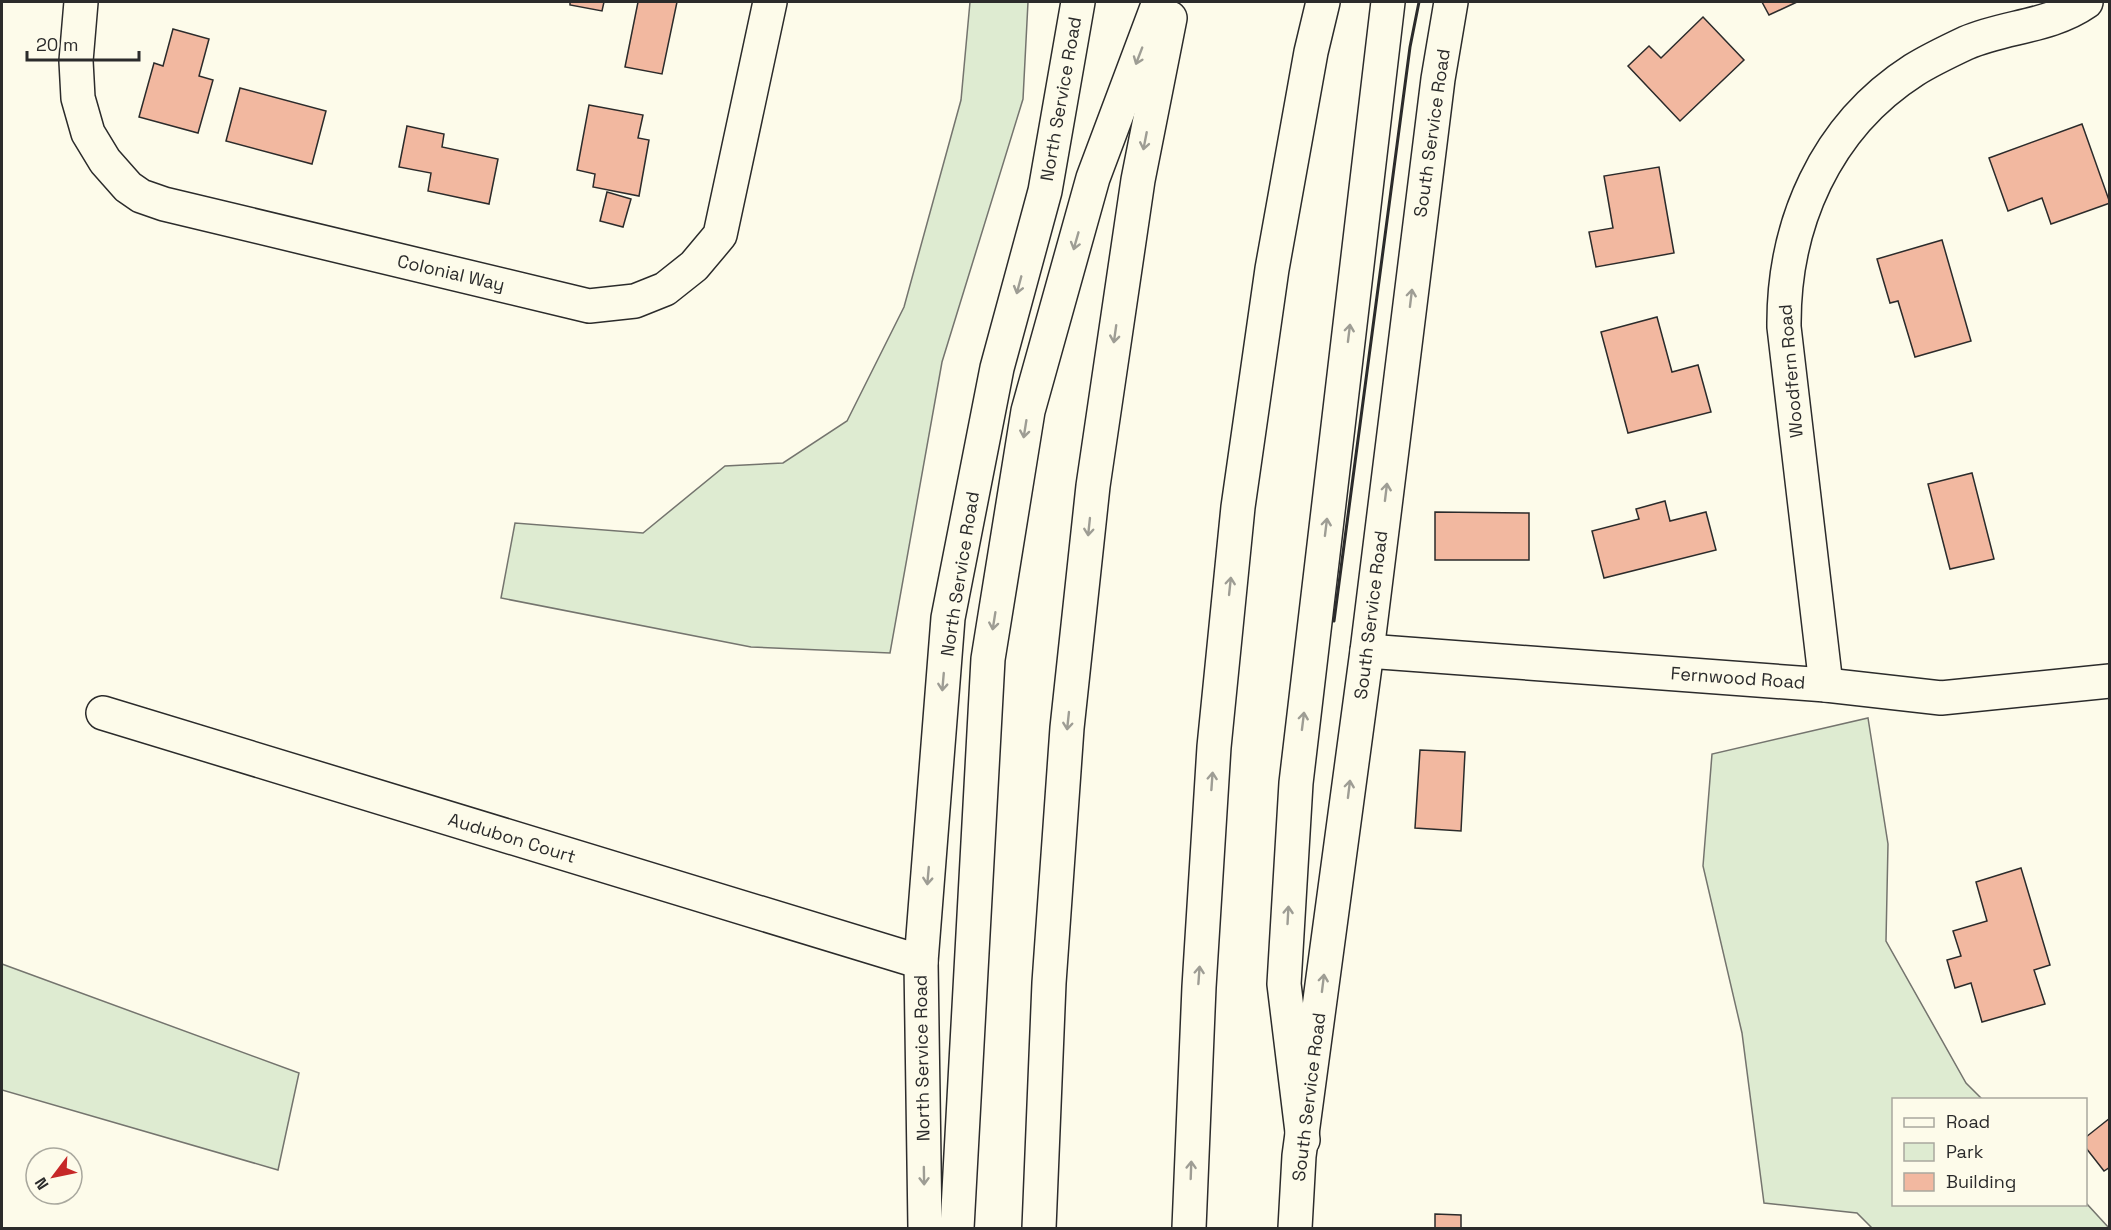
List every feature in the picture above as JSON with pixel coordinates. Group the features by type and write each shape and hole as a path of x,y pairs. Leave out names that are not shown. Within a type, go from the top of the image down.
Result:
{"main road":[{"name":"Colonial Way","path":"81,2 76,61 78,98 88,133 105,161 128,187 141,196 176,207 589,306 635,301 665,289 694,266 720,235 770,2"},
{"name":"North Service Road","path":"925,1228 921,962 948,618 997,368 1045,191 1078,2"},
{"path":"957,1228 988,659 1028,411 1093,178 1159,2"},
{"path":"1039,1228 1049,983 1067,728 1093,486 1138,180 1173,2"},
{"path":"1189,1228 1199,987 1214,759 1238,507 1272,269 1311,52 1323,2"},
{"path":"1303,1140 1284,984 1296,783 1388,2"},
{"name":"South Service Road","path":"1295,1228 1299,1156 1303,1140 1367,651 1438,79 1451,2"},
{"name":"Woodfern Road","path":"1826,685 1784,327 1787,267 1802,209 1815,181 1847,131 1868,108 1914,70 1968,42 2060,16 2086,2"},
{"name":"Fernwood Road","path":"1367,651 1826,685 1941,698 2109,681"},
{"name":"Audubon Court","path":"103,713 921,962"}],"green space":[{"path":"970,2 1028,2 1023,99 942,362 890,653 751,647 501,598 515,523 643,533 725,466 783,463 847,421 904,307 961,100"},
{"path":"1868,718 1888,844 1886,941 1966,1083 1981,1098 1892,1098 1892,1206 2087,1206 2087,1204 2109,1228 1872,1228 1857,1213 1764,1203 1742,1033 1703,866 1712,754"},
{"path":"2,964 299,1073 278,1170 2,1090"}],"building":[{"path":"570,2 604,2 602,11 570,5"},
{"path":"638,2 677,2 662,74 625,67"},
{"path":"1762,2 1797,2 1769,15"},
{"path":"1703,17 1744,60 1680,121 1628,66 1649,46 1661,58"},
{"path":"173,29 209,39 199,76 213,80 198,133 139,117 154,63 163,66"},
{"path":"240,88 326,111 312,164 226,141"},
{"path":"589,105 643,115 638,138 649,140 639,196 593,187 595,174 577,170"},
{"path":"2082,124 2110,203 2051,224 2042,198 2008,211 1989,158"},
{"path":"407,126 444,134 442,147 498,159 489,204 428,191 431,173 399,167"},
{"path":"1659,167 1674,253 1596,267 1589,232 1613,228 1604,176"},
{"path":"607,192 631,199 623,227 600,221"},
{"path":"1942,240 1971,341 1915,357 1898,301 1890,303 1877,259"},
{"path":"1657,317 1672,372 1698,365 1711,412 1628,433 1601,332"},
{"path":"1972,473 1994,559 1950,569 1928,484"},
{"path":"1665,501 1670,521 1706,512 1716,550 1604,578 1592,531 1639,519 1636,509"},
{"path":"1435,512 1529,513 1529,560 1435,560"},
{"path":"1420,750 1465,752 1461,831 1415,828"},
{"path":"2021,868 2050,965 2034,970 2045,1004 1982,1022 1971,983 1955,988 1947,960 1961,956 1953,931 1987,921 1976,882"},
{"path":"2110,1118 2110,1167 2104,1171 2087,1149 2087,1136"},
{"path":"1435,1214 1461,1215 1461,1228 1435,1228"}],"wall":[{"path":"1334,621 1410,47 1419,2"}]}
